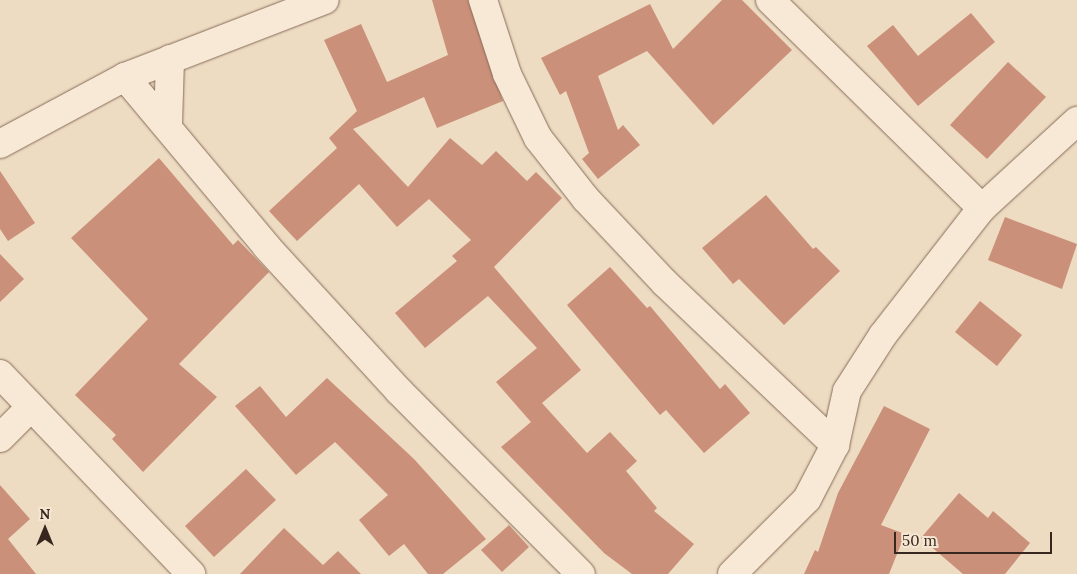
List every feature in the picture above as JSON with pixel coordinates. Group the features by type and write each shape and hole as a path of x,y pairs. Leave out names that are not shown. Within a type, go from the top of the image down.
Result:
{"street":[{"path":"0,144 125,77 325,0"},
{"path":"483,0 523,114 544,146 586,199 665,283 834,445"},
{"path":"770,0 982,208"},
{"path":"168,124 170,59"},
{"path":"125,77 168,124 267,246 380,369 581,574"},
{"path":"732,574 807,499 834,445 847,391 884,335 982,208 1077,120"},
{"path":"0,374 29,409 190,574"},
{"path":"0,438 29,409"}],"building":[{"path":"432,0 468,0 503,101 437,128 424,97 353,129 408,187 450,138 482,165 496,151 527,181 536,172 562,198 494,267 581,370 542,403 587,453 610,432 637,461 626,471 657,508 654,511 694,544 668,574 632,574 604,553 501,447 531,422 496,382 537,348 488,296 425,348 395,313 457,261 452,256 471,240 429,199 397,227 359,184 297,241 269,211 337,148 329,138 357,111 324,40 361,24 387,82 448,55"},
{"path":"722,0 742,0 792,50 713,125 647,51 598,76 618,130 623,125 640,145 598,179 582,159 589,153 566,91 560,95 541,58 650,4 673,49"},
{"path":"971,13 995,42 918,106 867,46 893,25 918,56"},
{"path":"1008,62 1046,97 987,159 950,125"},
{"path":"159,158 233,245 238,240 269,272 179,364 217,397 143,472 112,439 116,435 75,395 148,319 71,238"},
{"path":"0,171 35,223 8,241 0,229"},
{"path":"766,195 813,249 816,247 840,271 784,325 739,279 733,284 702,248"},
{"path":"1005,217 1077,244 1062,289 988,260"},
{"path":"0,254 24,279 0,302"},
{"path":"610,267 647,308 650,306 720,389 725,384 750,413 704,453 666,410 660,415 567,305"},
{"path":"980,301 1022,335 997,366 955,332"},
{"path":"327,378 414,459 486,539 443,574 428,574 404,544 389,556 359,520 388,495 335,442 296,475 235,406 260,386 286,417"},
{"path":"884,406 930,429 881,525 905,534 889,574 804,574 815,550 818,552 838,493"},
{"path":"246,469 276,500 214,557 185,526"},
{"path":"0,485 30,519 8,539 36,574 0,574"},
{"path":"959,493 988,518 993,511 1030,543 1005,574 963,574 921,538"},
{"path":"509,525 529,547 502,572 481,550"},
{"path":"284,528 323,565 338,551 361,574 240,574"}]}
